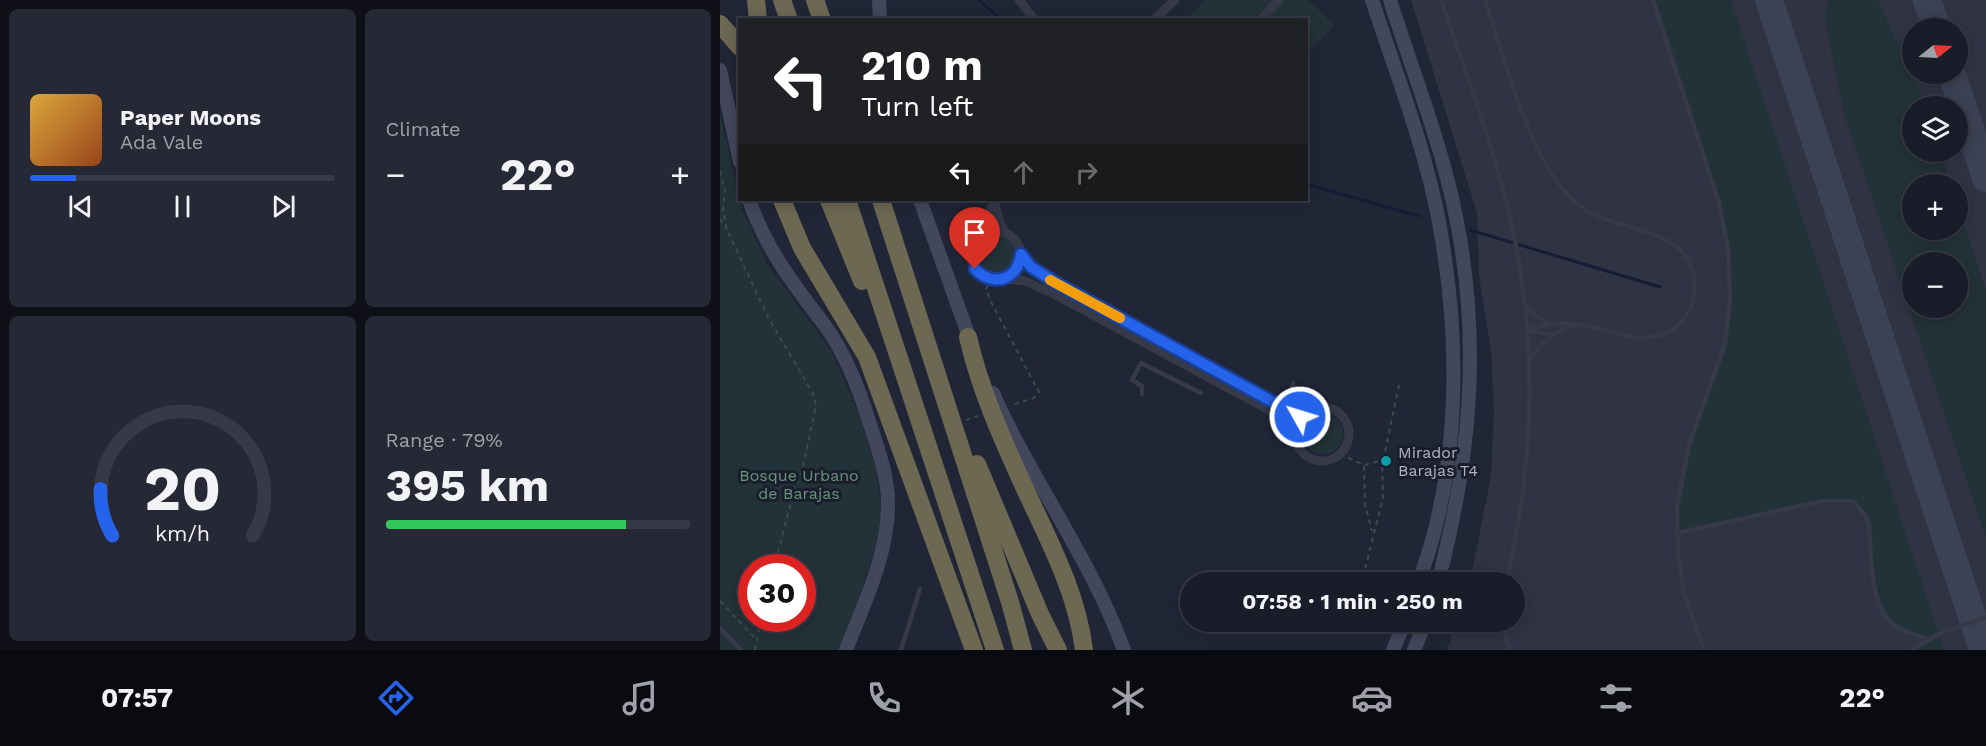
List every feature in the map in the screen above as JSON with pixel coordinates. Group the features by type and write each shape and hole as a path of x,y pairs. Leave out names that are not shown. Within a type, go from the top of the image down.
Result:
{"highway":[{"path":"756,0 758,18"},
{"path":"782,0 788,18"},
{"path":"815,0 821,18"},
{"path":"720,24 738,45"},
{"path":"782,201 802,248 867,357 974,650"},
{"path":"829,201 866,290 903,395 922,427"},
{"path":"848,201 995,650"},
{"path":"881,201 927,338 935,371 1010,602 1023,650"},
{"path":"968,337 974,364 998,424 1070,590 1084,650"},
{"path":"927,338 943,369 1008,541 1059,650"}],"street":[{"path":"879,0 880,18"},
{"path":"1019,0 1033,18"},
{"path":"1156,18 1175,0"},
{"path":"1262,18 1279,0"},
{"path":"1372,0 1417,136 1439,221 1450,298 1454,374 1449,450 1437,521 1422,572"},
{"path":"1390,0 1432,130 1457,220 1468,297 1472,374 1466,450 1454,522 1441,572"},
{"path":"720,70 738,153"},
{"path":"749,201 768,246 846,361 858,388 882,462 888,500 884,539 868,593 846,650"},
{"path":"920,201 968,337 1033,473 1095,582 1124,650"},
{"path":"995,201 998,218 1005,233"},
{"path":"995,201 972,254 975,269 987,279 1025,282 1064,299 1271,411 1294,434"},
{"path":"978,239 992,231 1005,233 1016,241 1021,254 1031,267 1050,280 1273,402 1307,411"},
{"path":"1004,279 1017,270 1021,254"},
{"path":"1324,407 1340,414 1346,421 1349,439 1340,454 1324,461 1307,457 1296,443 1294,434 1300,417 1307,411 1324,407"},
{"path":"1393,650 1400,632"},
{"path":"1414,650 1421,632"}],"lane":[{"path":"1441,0 1487,137 1512,224 1521,273 1529,359 1526,472 1508,572"},
{"path":"1485,0 1534,144 1558,186 1588,212 1671,244 1684,254 1692,270 1694,300 1679,326 1664,334 1647,338 1630,336 1580,323 1547,323 1527,331"},
{"path":"1653,0 1719,203 1728,248 1730,300 1725,344 1689,445 1677,506 1684,594 1704,650"},
{"path":"1524,300 1531,312 1547,323"},
{"path":"1529,359 1544,340 1580,323"},
{"path":"1527,331 1544,335 1553,334"},
{"path":"1142,394 1142,386 1132,380 1141,363 1201,393"},
{"path":"1289,406 1293,383"},
{"path":"1678,533 1822,501 1853,501 1859,505 1869,525 1881,610 1897,627 1928,639"},
{"path":"901,650 920,589"},
{"path":"1912,650 1928,639 1986,617"},
{"path":"720,628 741,650"},
{"path":"1505,632 1510,650"}],"path":[{"path":"720,171 725,191 723,209 727,230"},
{"path":"720,194 725,191"},
{"path":"720,219 769,319 812,392 816,405 802,471 794,491 777,554"},
{"path":"988,285 986,289 992,302 1039,392 1035,398"},
{"path":"1364,572 1383,498 1382,458 1399,385"},
{"path":"1340,454 1364,465 1375,463 1382,458"},
{"path":"1364,465 1365,506 1373,534"},
{"path":"720,601 755,638"},
{"path":"755,650 757,632"}],"shaded area":[{"path":"1411,0 1986,0 1986,650 1447,650 1453,632 1525,632 1525,572 1472,572 1491,475 1494,408 1491,351 1479,275 1477,213"}],"green space":[{"path":"1205,0 1308,0 1334,25 1308,54 1308,18 1188,18"},
{"path":"1653,0 1731,0 1944,650 1912,650 1927,639 1897,627 1881,610 1876,590 1869,525 1853,501 1822,501 1678,533 1677,506 1689,445 1725,344 1730,300 1728,248 1719,203"},
{"path":"1829,0 1877,0 1880,4 1902,53 1902,84 1916,84 1921,96 1902,96 1902,162 1943,162 1948,174 1902,174 1902,240 1968,240 1968,235 1986,291 1986,539 1912,318 1968,318 1968,252 1902,252 1902,288 1844,114 1825,11"},
{"name":"Bosque Urbano de Barajas","path":"720,114 738,201 767,264 831,351 857,409 877,470 882,524 843,650 720,650"},
{"path":"998,236 1011,242 1017,255 1011,268 998,274 985,268 979,255 985,242"},
{"path":"1323,414 1337,420 1343,434 1337,448 1323,454 1309,448 1303,434 1309,420"}],"waterway":[{"path":"979,0 999,18"},
{"path":"1308,185 1419,216"},
{"path":"1470,230 1660,287"}],"taxiway":[{"path":"1769,0 1983,650"},
{"path":"1927,0 1933,18"},
{"path":"1955,84 1986,178"}],"slow traffic":[{"path":"1050,280 1120,318"}],"place":[{"name":"Mirador Barajas T4","path":"1386,461"}],"route":[{"path":"975,269 987,279 1004,279 1017,270 1021,254 1031,267 1050,280 1273,402 1307,411 1300,417"}]}
